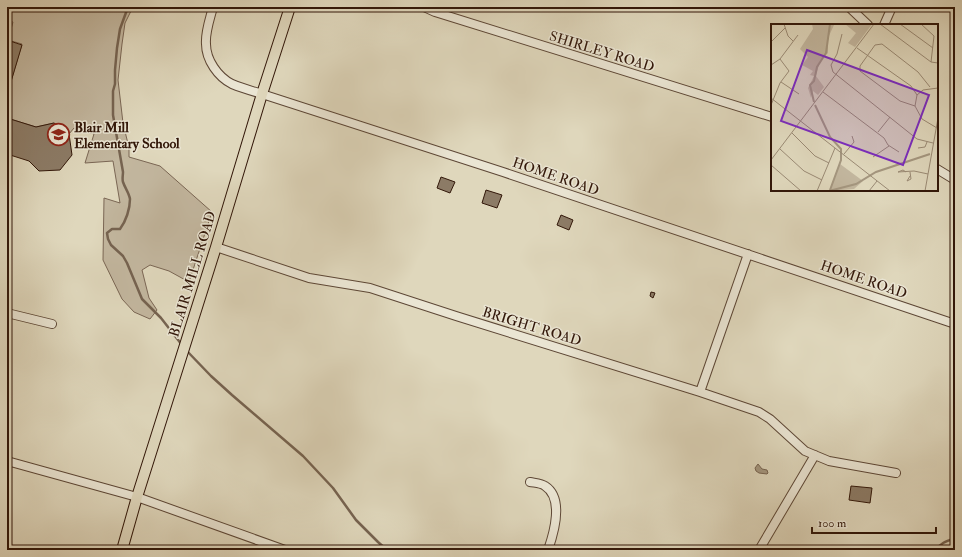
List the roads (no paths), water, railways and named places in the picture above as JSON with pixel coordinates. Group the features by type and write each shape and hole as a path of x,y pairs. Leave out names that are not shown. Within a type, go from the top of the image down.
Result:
{"main road":[{"name":"BLAIR MILL ROAD","path":"122,550 137,497 290,7"}],"street":[{"name":"HOME ROAD","path":"213,7 206,45 210,61 217,73 231,84 503,172 955,324"},
{"name":"SHIRLEY ROAD","path":"424,7 435,12 771,118"},
{"path":"849,7 867,24"},
{"path":"884,24 892,7"},
{"path":"938,170 955,180"},
{"name":"BRIGHT ROAD","path":"216,247 309,278 370,288 700,392 759,412 770,419 805,451 830,461 896,473"},
{"path":"700,392 748,254"},
{"path":"7,313 52,324"},
{"path":"759,550 815,455"},
{"path":"7,461 137,497 285,550"},
{"path":"530,482 545,486 551,492 554,500 556,518 553,537 548,550"}],"waterway":[{"path":"128,7 120,29 117,48 115,84 113,91 113,115 123,172 123,181 130,199 130,203 126,219 120,229 112,229 107,233 111,245 123,256 127,263 142,299 161,318 182,345"},
{"path":"186,350 211,376 303,456 333,488 356,520 387,550"},
{"path":"936,550 942,544 955,538"}],"place":[{"name":"Blair Mill Elementary School","path":"58,135"}]}
